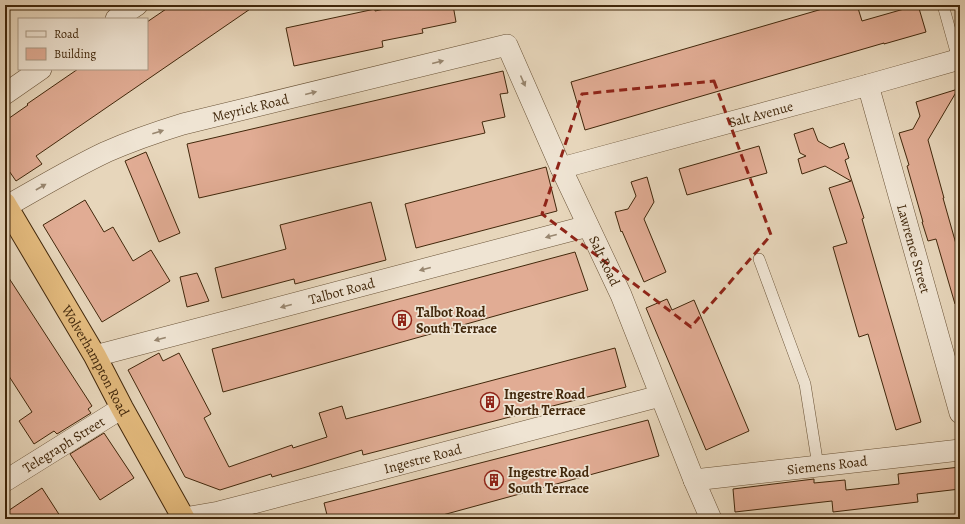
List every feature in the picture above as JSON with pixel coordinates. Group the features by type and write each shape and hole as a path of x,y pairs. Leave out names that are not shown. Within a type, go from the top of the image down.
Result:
{"highway":[{"name":"Wolverhampton Road","path":"6,205 95,356 122,408 184,519"}],"street":[{"path":"117,18 136,5"},
{"name":"Salt Road","path":"507,45 561,168 621,295 660,396 711,519"},
{"name":"Meyrick Road","path":"6,205 106,152 154,133 183,124 507,45"},
{"name":"Salt Avenue","path":"561,168 959,59"},
{"path":"5,94 40,70"},
{"name":"Lawrence Street","path":"868,85 960,413"},
{"name":"Talbot Road","path":"95,356 588,226"},
{"name":"Ingestre Road","path":"184,519 222,515 660,396"},
{"name":"Telegraph Street","path":"5,481 122,408"},
{"name":"Siemens Road","path":"694,480 960,450"}],"lane":[{"path":"943,5 959,59"},
{"path":"759,259 805,384 818,466"}],"highlighted area":[{"path":"714,81 771,235 691,327 542,214 582,94"}],"building":[{"path":"172,5 256,5 36,156 42,164 16,181 5,165 5,121 77,70 148,70 148,21"},
{"path":"403,5 453,5 456,22 422,29 423,33 382,41 383,47 294,66 286,28 375,9 375,11"},
{"path":"836,5 857,5 862,21 918,5 926,32 585,130 571,82"},
{"path":"503,71 508,93 500,94 505,117 482,122 485,133 199,198 187,144"},
{"path":"958,89 928,140 960,258 960,304 955,304 936,239 928,241 907,166 909,165 899,133 913,129 920,116 916,102"},
{"path":"813,128 818,141 830,148 844,143 849,158 845,160 864,218 862,219 921,422 896,430 868,334 859,337 833,247 847,243 829,188 851,181 825,166 802,174 798,159 806,156 800,153 794,134"},
{"path":"759,146 767,173 687,195 679,169"},
{"path":"146,152 180,233 159,242 125,161"},
{"path":"546,167 557,211 416,248 405,204"},
{"path":"647,177 654,202 644,219 666,272 644,282 622,231 621,232 615,212 628,209 636,196 631,182"},
{"path":"85,200 104,232 113,227 133,261 151,250 170,281 102,322 43,225"},
{"path":"371,202 386,260 295,284 294,279 222,298 215,268 286,249 280,225"},
{"name":"Talbot Road South Terrace","path":"575,252 588,290 223,392 212,349"},
{"path":"5,272 92,406 88,409 91,413 57,434 54,431 34,444 19,421 32,412 5,370"},
{"path":"197,273 209,301 187,307 180,277"},
{"path":"667,299 672,310 694,300 749,431 706,450 646,308"},
{"path":"615,348 626,387 363,455 362,450 272,477 271,474 220,490 185,477 128,370 159,353 163,361 179,353 211,414 204,418 229,467 292,445 293,448 327,437 319,413 342,406 346,419"},
{"name":"Ingestre Road South Terrace","path":"648,420 659,456 428,519 328,519 324,503"},
{"path":"104,433 134,478 100,500 70,454"},
{"path":"960,467 960,489 917,494 918,502 833,512 832,501 735,512 733,489 814,479 814,483 845,480 846,490 899,484 898,474"},
{"path":"42,488 62,519 5,519 5,513"}],"place":[{"name":"Talbot Road South Terrace","path":"402,320"},
{"name":"Ingestre Road North Terrace","path":"490,402"},
{"name":"Ingestre Road South Terrace","path":"494,480"}]}
